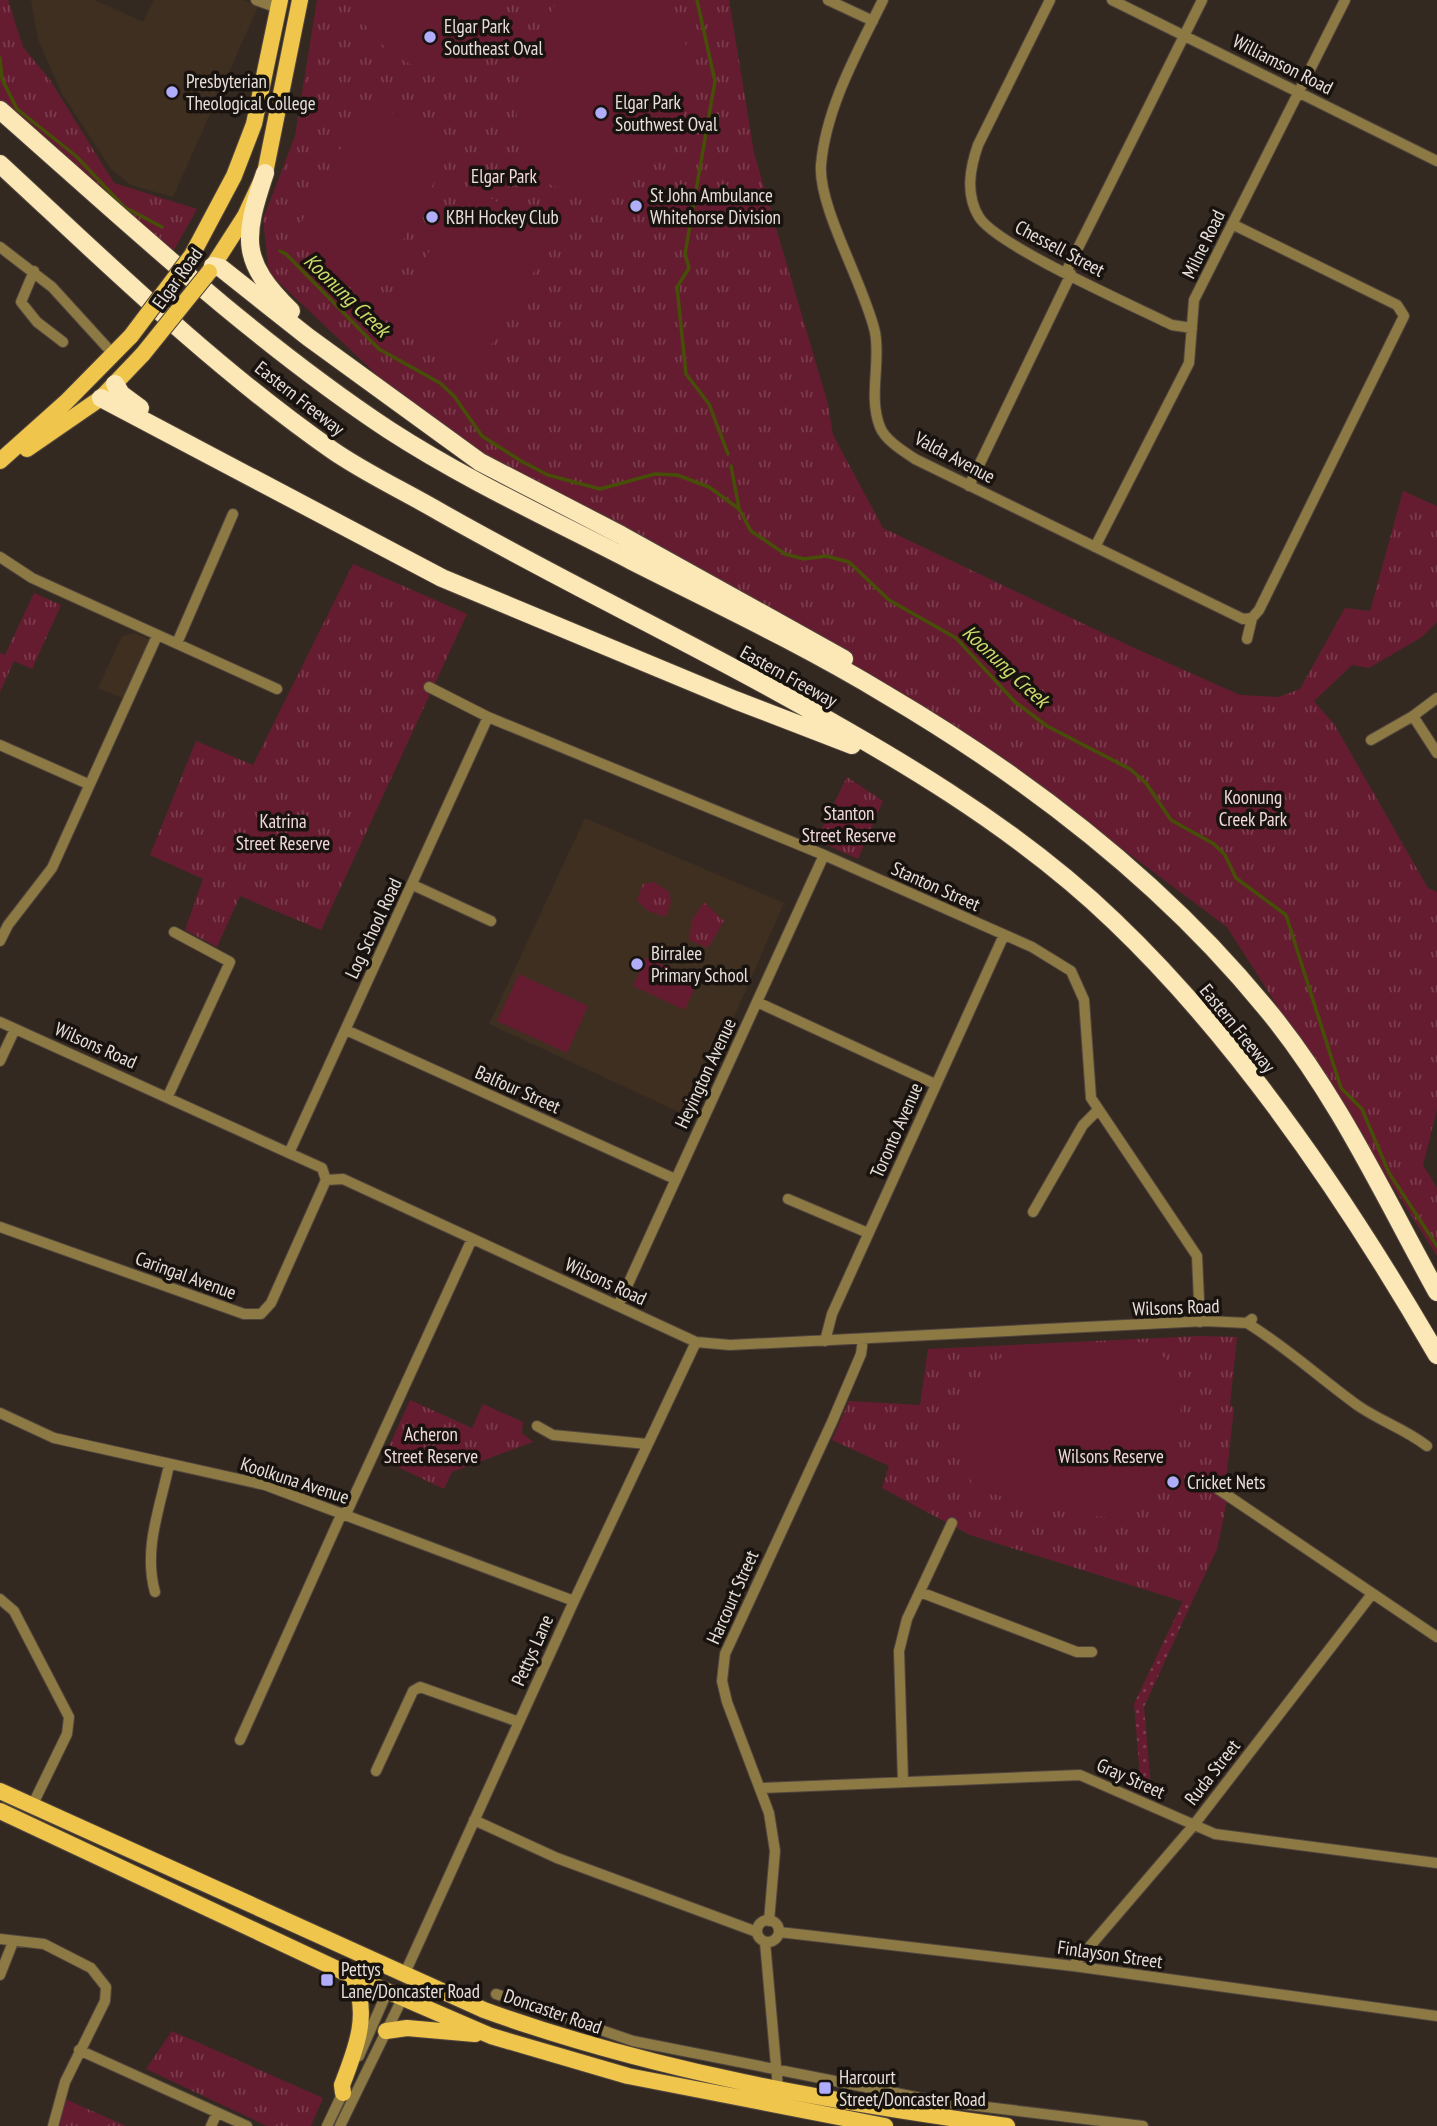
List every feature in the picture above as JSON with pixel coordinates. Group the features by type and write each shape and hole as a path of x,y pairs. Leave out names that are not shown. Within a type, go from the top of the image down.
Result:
{"highway":[{"name":"Eastern Freeway","path":"0,110 245,321 389,430 472,478 880,690 987,759 1076,824 1154,890 1207,941 1266,1008 1324,1088 1437,1292"},
{"name":"Eastern Freeway","path":"0,164 201,347 334,452 477,533 766,686 907,766 1044,862 1114,920 1185,997 1253,1079 1335,1190 1437,1355"},
{"path":"265,173 250,222 250,246 255,269 269,289 331,352"},
{"path":"204,265 221,268 480,462 810,638 926,709 998,760 1076,824"},
{"path":"115,384 127,399 204,451"},
{"path":"101,398 442,578 735,700 907,766"}],"main road":[{"path":"270,3 298,8"},
{"name":"Elgar Road","path":"0,462 114,355 173,282 204,265 259,105 270,3"},
{"name":"Elgar Road","path":"0,462 38,441 101,398 115,384 144,354 204,265 245,216 265,173 298,8"},
{"name":"Elgar Road","path":"259,105 270,100 278,71 288,51"},
{"path":"114,355 115,384"},
{"name":"Doncaster Road","path":"0,1791 484,2010 566,2039 668,2067 883,2109 1007,2126"},
{"path":"25,1822 32,1806"},
{"name":"Doncaster Road","path":"0,1811 352,1976 491,2036 628,2076 885,2126"},
{"path":"396,1993 404,1973"},
{"path":"343,2093 342,2085 359,2035 362,2007 361,1993 352,1976"},
{"path":"386,2031 407,2028 491,2036"}],"street":[{"path":"828,0 873,21"},
{"name":"Valda Avenue","path":"883,0 834,106 825,138 821,168 824,193 867,299 875,332 879,355 875,412 881,430 915,459 1235,618 1252,618"},
{"name":"Chessell Street","path":"1050,0 978,145 970,167 970,194 980,219 1008,243 1172,325 1192,328"},
{"name":"Williamson Road","path":"1112,0 1437,161"},
{"path":"969,486 1068,273 1202,0"},
{"name":"Milne Road","path":"1095,547 1189,363 1194,300 1345,0"},
{"path":"1232,224 1397,305 1404,316 1259,610 1252,618 1247,639"},
{"path":"0,247 34,271 76,309 114,355"},
{"path":"34,271 21,302 37,322 63,342"},
{"path":"177,643 233,514"},
{"path":"0,557 21,572 277,689"},
{"path":"0,941 8,925 52,868 157,636"},
{"name":"Stanton Street","path":"429,687 488,717 824,855 1032,947 1070,971 1084,1000 1091,1098 1197,1256 1200,1322"},
{"path":"1371,740 1413,716 1437,698"},
{"path":"1413,716 1437,753"},
{"name":"Log School Road","path":"289,1153 488,717"},
{"path":"0,745 88,784"},
{"name":"Heyington Avenue","path":"618,1306 824,855"},
{"path":"413,885 491,921"},
{"path":"169,1096 230,962 174,932"},
{"name":"Toronto Avenue","path":"825,1340 828,1324 868,1233 1004,935"},
{"path":"757,1002 935,1084"},
{"name":"Wilsons Road","path":"0,1022 169,1096 322,1168 326,1180 343,1179 696,1342 730,1345 1249,1321 1356,1404 1384,1422 1409,1432 1427,1446"},
{"path":"0,1061 15,1029"},
{"name":"Balfour Street","path":"346,1030 675,1179"},
{"path":"1033,1212 1083,1125 1098,1110"},
{"name":"Caringal Avenue","path":"0,1227 243,1314 261,1314 271,1303 326,1180"},
{"path":"788,1199 868,1233"},
{"path":"240,1740 472,1239"},
{"name":"Harcourt Street","path":"769,1921 775,1851 762,1788 727,1702 722,1681 725,1654 832,1422 861,1354 863,1339"},
{"name":"Pettys Lane","path":"404,1973 696,1342"},
{"name":"Koolkuna Avenue","path":"0,1413 54,1438 265,1485 574,1601"},
{"path":"537,1426 553,1435 647,1444"},
{"path":"155,1592 149,1570 152,1537 169,1465"},
{"path":"1218,1489 1437,1637"},
{"path":"903,1782 899,1651 907,1619 953,1523"},
{"path":"920,1592 1077,1652 1092,1652"},
{"name":"Ruda Street","path":"1073,1966 1193,1826 1372,1594"},
{"path":"0,1599 14,1611 69,1717 67,1734 32,1806"},
{"path":"376,1771 413,1691 420,1687 519,1723"},
{"name":"Gray Street","path":"762,1788 1080,1775 1215,1834 1437,1863"},
{"path":"474,1820 557,1858 757,1932 765,1942 778,2088"},
{"path":"757,1932 760,1923 775,1923 779,1932 774,1940 765,1942"},
{"name":"Finlayson Street","path":"779,1932 1073,1966 1437,2016"},
{"path":"0,1939 44,1944 80,1961 103,1981 105,2001 65,2082 53,2126"},
{"path":"0,1975 13,1942"},
{"path":"340,2126 356,2099 386,2031 396,1993"},
{"path":"327,2126 396,1993"},
{"name":"Doncaster Road","path":"496,1994 633,2041 936,2101 1143,2126"},
{"path":"79,2050 247,2126"},
{"path":"211,2126 217,2113"}],"shaded area":[{"path":"31,0 95,0 143,22 154,0 243,0 258,7 173,197 131,185 111,169 62,94 38,40"},
{"path":"134,633 150,640 124,699 98,688 122,636"},
{"name":"Birralee Primary School","path":"585,818 784,903 690,1117 489,1024"}],"green space":[{"path":"0,0 8,0 23,47 50,80 114,183 197,209 170,257 0,114"},
{"name":"Koonung Creek Park","path":"317,0 729,0 754,153 828,404 833,435 883,528 1130,646 1240,695 1279,697 1300,689 1345,608 1370,611 1403,491 1437,506 1437,622 1422,637 1369,668 1352,665 1314,701 1334,724 1428,888 1437,892 1437,1110 1423,1165 1437,1188 1437,1256 1227,927 1017,770 740,605 536,495 410,406 269,273 263,219 295,136"},
{"name":"Elgar Park Southeast Oval","path":"352,0 505,0 479,46 455,67 430,68 406,62 386,48 369,30"},
{"name":"Elgar Park Southwest Oval","path":"558,0 665,0 679,23 684,38 688,90 685,112 678,129 669,145 656,158 602,196 552,186 528,166 514,134 526,53"},
{"path":"367,99 454,146 379,285 293,238"},
{"path":"468,185 555,236 474,374 387,324"},
{"name":"Katrina Street Reserve","path":"353,564 467,614 321,930 240,896 217,947 185,930 203,879 150,855 196,741 253,765"},
{"path":"34,593 61,605 32,669 14,661 0,692 0,653 5,655"},
{"name":"Stanton Street Reserve","path":"847,777 883,801 858,859 816,840"},
{"path":"654,882 669,892 671,902 666,917 648,911 637,900 643,884"},
{"path":"704,902 724,921 708,948 689,940 692,920"},
{"path":"646,957 698,981 685,1010 633,986"},
{"path":"519,974 588,1006 567,1053 497,1021"},
{"name":"Wilsons Reserve","path":"1200,1336 1237,1337 1230,1404 1234,1409 1226,1479 1228,1496 1217,1549 1191,1604 970,1535 882,1488 889,1466 832,1440 849,1401 920,1405 928,1349"},
{"path":"1121,1343 1146,1346 1164,1358 1173,1371 1178,1387 1181,1422 1176,1456 1171,1469 1186,1480 1175,1496 1159,1485 1135,1513 1118,1517 1098,1516 1023,1503 982,1489 971,1481 962,1452 962,1433 972,1395 991,1365 1003,1357 1023,1352"},
{"name":"Acheron Street Reserve","path":"410,1400 472,1428 483,1404 523,1422 522,1433 533,1442 452,1472 444,1489 383,1460"},
{"path":"1183,1601 1191,1604 1144,1707 1151,1788 1141,1789 1134,1704"},
{"path":"172,2031 323,2098 311,2126 267,2126 146,2069"},
{"path":"63,2098 126,2126 58,2126"}],"waterway":[{"path":"697,0 715,81 685,254 689,268 677,287 686,374 709,404 728,454"},
{"name":"Koonung Creek","path":"0,58 2,79 17,109 76,156 124,207 162,227"},
{"name":"Koonung Creek","path":"280,251 379,349 440,383 454,396 482,436 521,461 548,475 600,489 655,474 677,475 709,487 739,509 751,531 785,554 804,559 826,556 849,562 889,600 956,638 1015,702 1047,726 1130,769 1146,783 1171,820 1214,844 1225,855 1236,878 1286,915 1341,1088 1362,1109 1389,1173 1437,1246"},
{"path":"731,466 739,508"}],"place":[{"name":"Elgar Park Southeast Oval","path":"430,37"},
{"name":"Presbyterian Theological College","path":"172,92"},
{"name":"Elgar Park Southwest Oval","path":"601,113"},
{"name":"St John Ambulance Whitehorse Division","path":"636,206"},
{"name":"KBH Hockey Club","path":"432,217"},
{"name":"Birralee Primary School","path":"637,964"},
{"name":"Cricket Nets","path":"1173,1482"},
{"name":"Pettys Lane/Doncaster Road","path":"327,1980"},
{"name":"Harcourt Street/Doncaster Road","path":"825,2088"}],"park label":[{"name":"Elgar Park","path":"504,176"}]}
